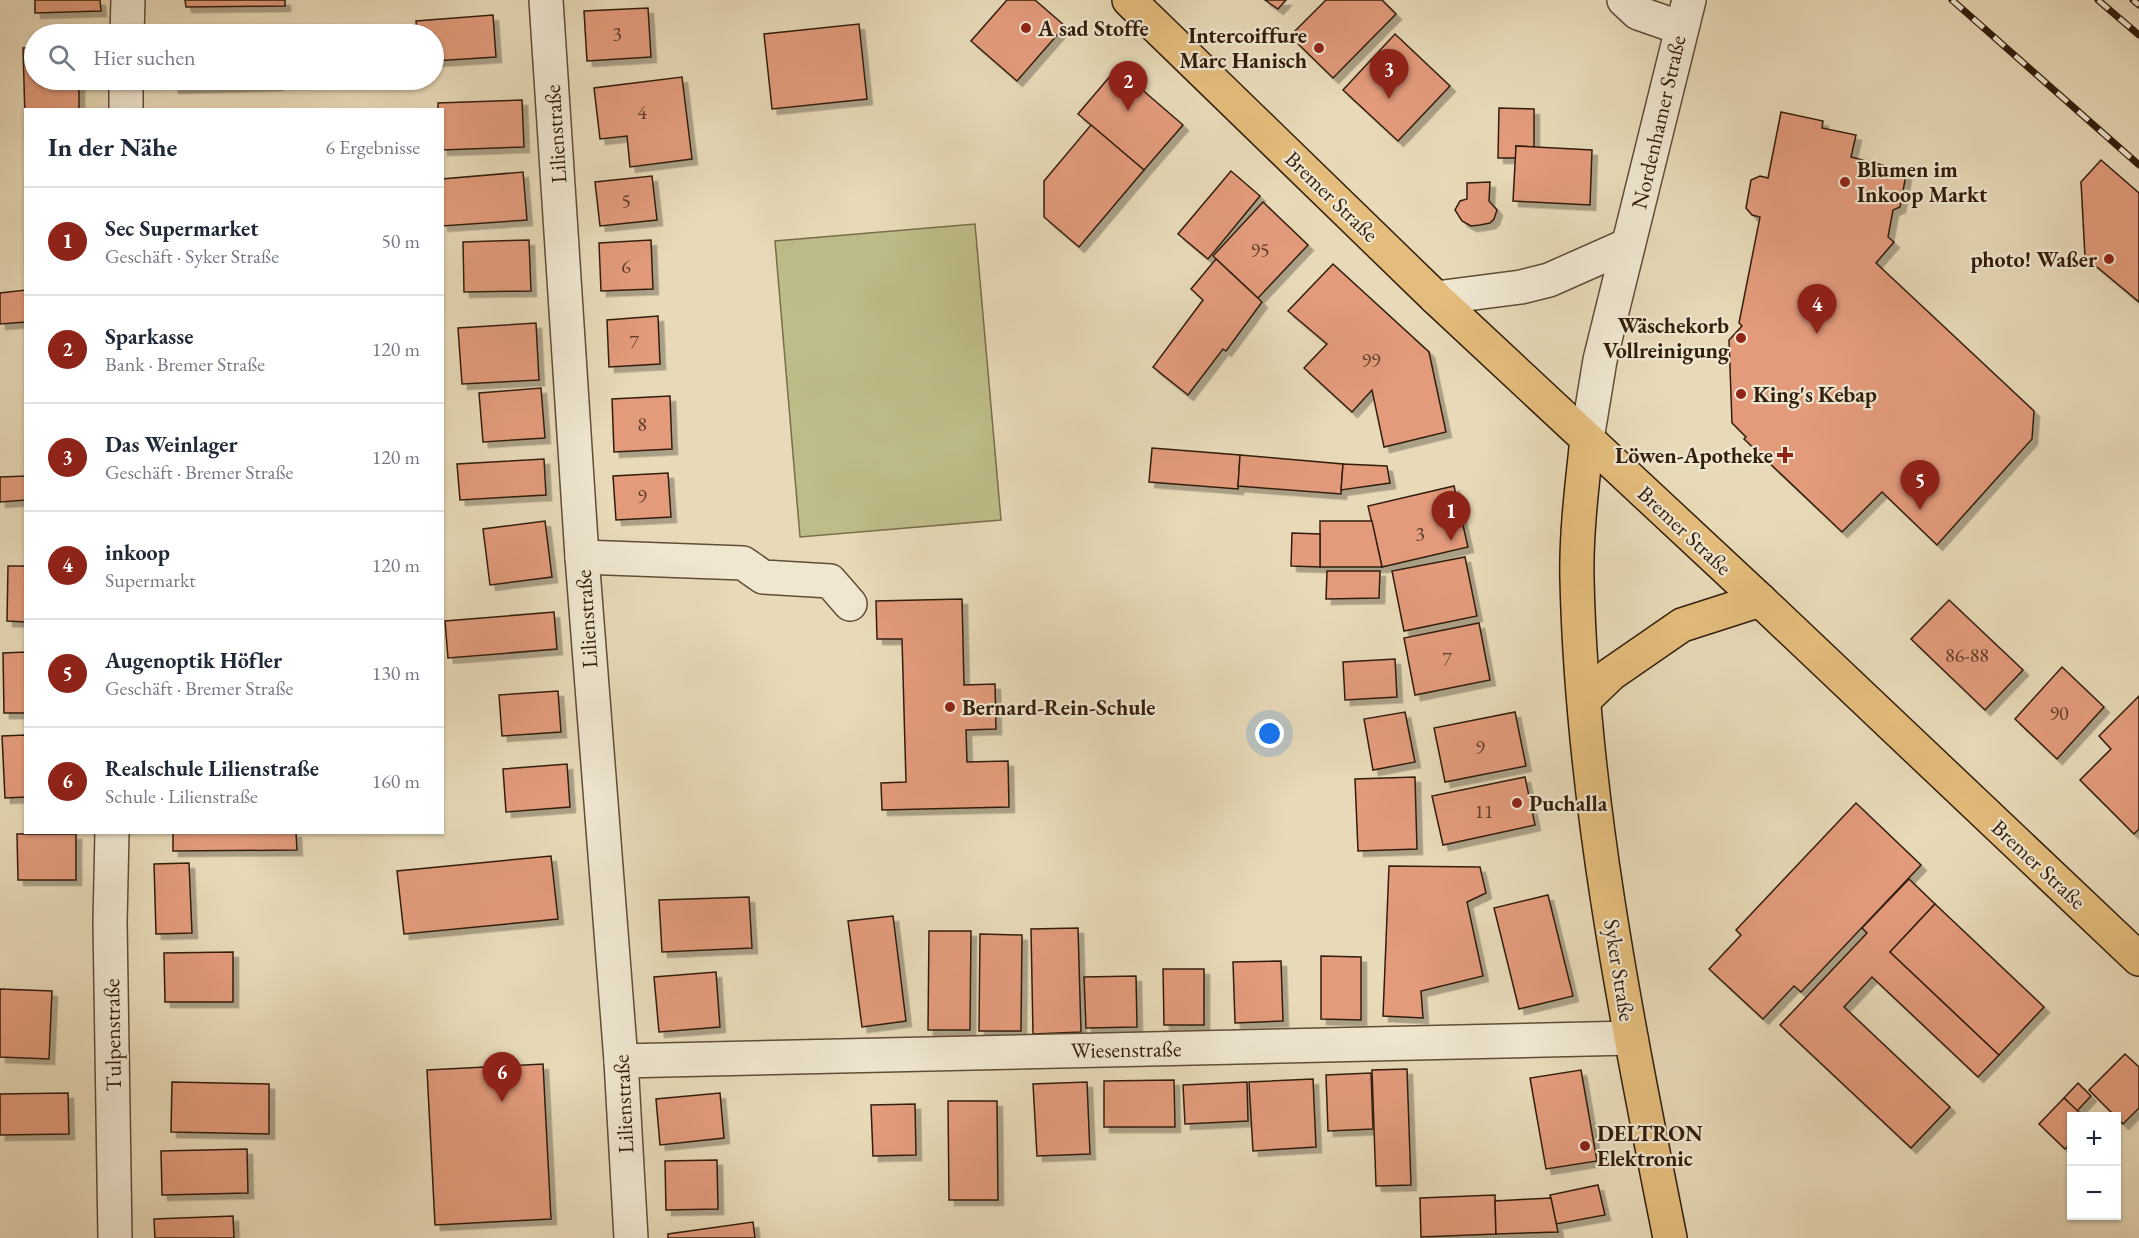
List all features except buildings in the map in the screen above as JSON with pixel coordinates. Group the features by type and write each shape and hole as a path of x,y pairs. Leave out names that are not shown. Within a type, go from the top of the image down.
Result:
{"main road":[{"name":"Bremer Straße","path":"1130,0 1436,298 1761,600 2139,959"},
{"name":"Syker Straße","path":"1587,439 1580,510 1577,578 1593,802 1631,1038 1670,1238"},
{"path":"1584,700 1611,674 1682,625 1761,600"}],"street":[{"path":"127,24 128,0"},
{"name":"Lilienstraße","path":"546,0 582,557 621,1061 631,1238"},
{"path":"1624,0 1638,13 1685,14"},
{"name":"Nordenhamer Straße","path":"1587,439 1600,360 1685,14"},
{"path":"126,90 126,108"},
{"path":"1436,298 1521,287 1549,280 1628,245"},
{"path":"582,557 743,563 763,577 830,581 850,603"},
{"name":"Tulpenstraße","path":"112,834 110,922 115,1238"},
{"name":"Wiesenstraße","path":"621,1061 1631,1038"}],"shaded area":[{"path":"975,224 1001,520 800,537 775,241"}],"railway":[{"path":"1952,0 2139,165"},
{"path":"2098,0 2139,35"},
{"path":"2133,0 2139,5"}],"place":[{"name":"A sad Stoffe","path":"1026,28"},
{"name":"Intercoiffure Marc Hanisch","path":"1319,48"},
{"name":"Das Weinlager","path":"1389,99"},
{"name":"Sparkasse","path":"1128,111"},
{"name":"Blumen im Inkoop Markt","path":"1845,182"},
{"name":"photo! Waßer","path":"2109,259"},
{"name":"inkoop","path":"1817,334"},
{"name":"Wäschekorb Vollreinigung","path":"1741,338"},
{"name":"King's Kebap","path":"1741,394"},
{"name":"Löwen-Apotheke","path":"1785,455"},
{"name":"Augenoptik Höfler","path":"1920,510"},
{"name":"Sec Supermarket","path":"1451,541"},
{"name":"Bernard-Rein-Schule","path":"950,707"},
{"name":"Puchalla","path":"1517,803"},
{"name":"Realschule Lilienstraße","path":"502,1102"},
{"name":"DELTRON Elektronic","path":"1585,1146"}]}
